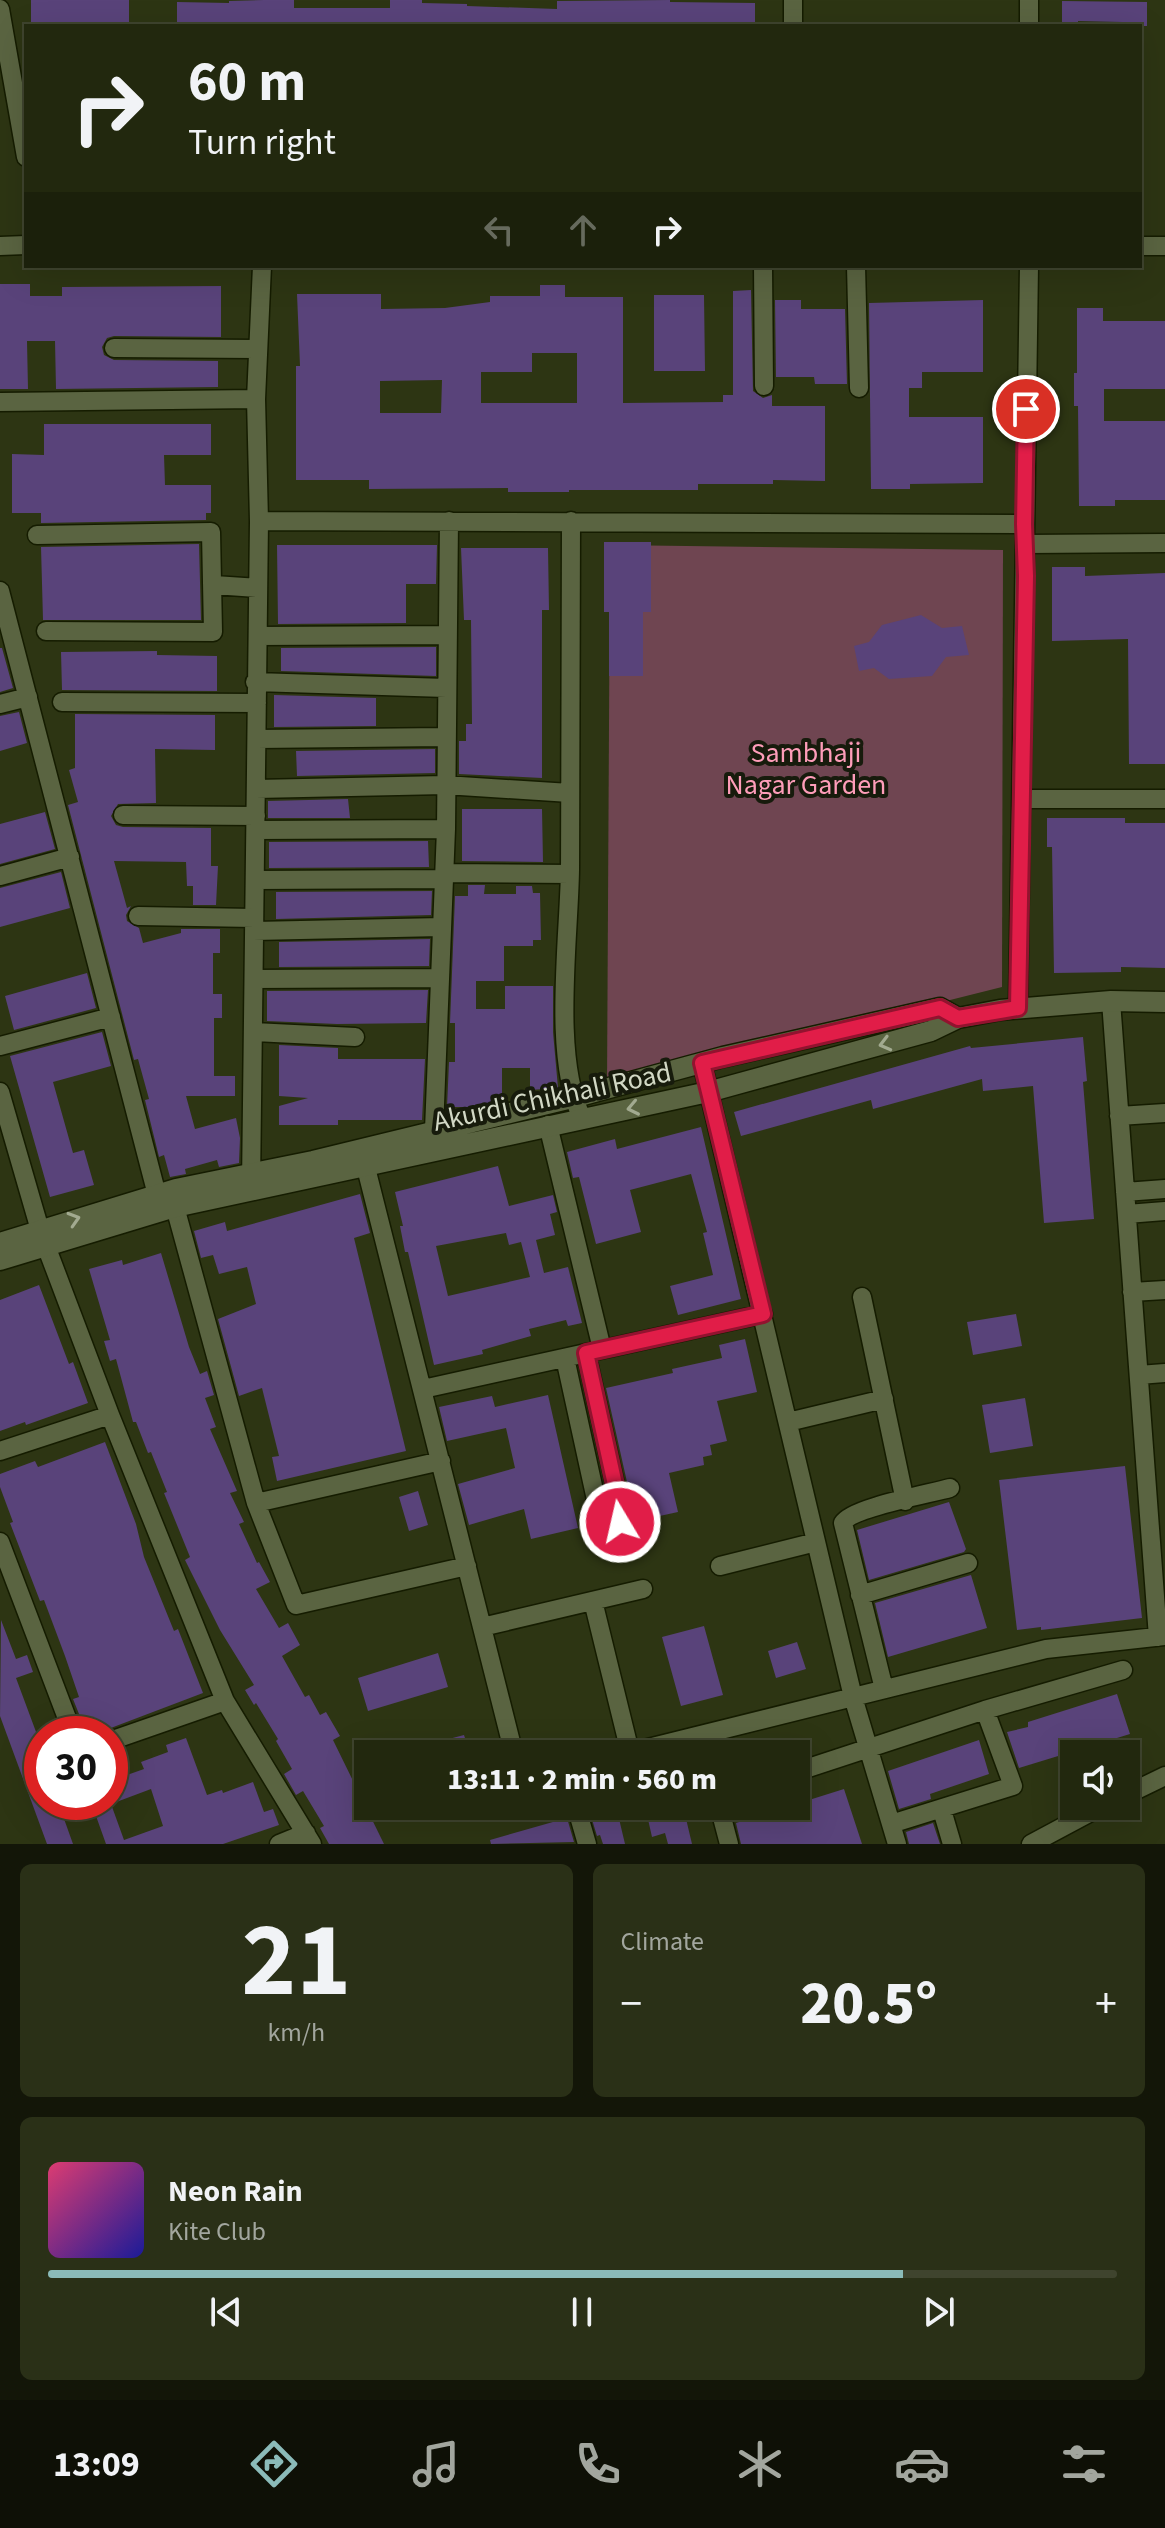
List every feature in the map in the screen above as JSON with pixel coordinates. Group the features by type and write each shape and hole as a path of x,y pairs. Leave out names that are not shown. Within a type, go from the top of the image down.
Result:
{"main road":[{"name":"Akurdi Chikhali Road","path":"363,1157 548,1125 708,1092 931,1031 958,1018 1018,1008 1111,1001 1165,1002"},
{"path":"0,1260 44,1237 157,1195 251,1181 363,1157 434,1130 940,1008 958,1018"},
{"path":"0,1243 44,1237 175,1207 251,1181"}],"street":[{"path":"793,0 793,24"},
{"path":"1029,0 1029,24"},
{"path":"0,9 24,146"},
{"path":"0,246 24,245"},
{"path":"1142,246 1165,246"},
{"path":"251,1181 259,521 256,399 262,268"},
{"path":"763,268 764,386"},
{"path":"856,268 859,388"},
{"path":"1018,1008 1029,268"},
{"path":"114,348 258,349"},
{"path":"0,402 256,399"},
{"path":"259,521 1024,524"},
{"path":"434,1130 446,829 449,521"},
{"path":"571,521 570,874 565,1033 572,1098 582,1118"},
{"path":"37,535 211,532 213,632 46,631"},
{"path":"1027,544 1165,543"},
{"path":"214,585 258,588"},
{"path":"0,591 157,1195"},
{"path":"258,636 447,635"},
{"path":"255,682 446,688"},
{"path":"0,704 28,697"},
{"path":"62,702 257,703"},
{"path":"257,739 445,737"},
{"path":"256,789 445,785 570,793"},
{"path":"1023,799 1165,799"},
{"path":"123,815 446,829"},
{"path":"0,876 70,857"},
{"path":"255,880 570,874"},
{"path":"138,916 254,925 442,927"},
{"path":"254,979 440,978"},
{"path":"680,1740 1046,1649 1162,1637 1111,1001"},
{"path":"0,1046 111,1017"},
{"path":"253,1032 355,1037"},
{"path":"702,1063 853,1697 897,1844"},
{"path":"0,1092 44,1237 110,1415 225,1701 309,1839 279,1844"},
{"path":"1119,1116 1165,1113"},
{"path":"548,1125 594,1351 621,1512 620,1522 611,1528 602,1525 565,1358"},
{"path":"363,1157 510,1740"},
{"path":"1125,1192 1165,1189"},
{"path":"175,1207 256,1503 296,1605 467,1566"},
{"path":"1127,1214 1165,1211"},
{"path":"1132,1292 1165,1290"},
{"path":"862,1297 905,1501"},
{"path":"423,1389 763,1314"},
{"path":"1139,1375 1165,1373"},
{"path":"788,1422 884,1399"},
{"path":"0,1451 110,1415"},
{"path":"256,1503 441,1461"},
{"path":"884,1689 843,1523 846,1518 862,1510 950,1488"},
{"path":"0,1542 66,1716"},
{"path":"720,1566 816,1542"},
{"path":"860,1595 968,1563"},
{"path":"482,1627 643,1589"},
{"path":"593,1601 624,1740"},
{"path":"810,1768 985,1710 1123,1670"},
{"path":"128,1735 225,1701"},
{"path":"891,1824 1013,1786 985,1710"},
{"path":"701,1735 702,1740"},
{"path":"1140,1788 1165,1776"},
{"path":"942,1810 952,1844"},
{"path":"580,1820 587,1844"},
{"path":"723,1820 729,1844"},
{"path":"1031,1844 1076,1820"}],"green space":[{"name":"Sambhaji Nagar Garden","path":"610,545 1003,550 1002,987 607,1086"}],"building":[{"path":"31,0 129,0 129,24 31,24"},
{"path":"294,0 294,8 390,8 390,0 422,0 422,3 467,6 557,9 557,1 755,3 755,24 177,24 177,2"},
{"path":"1062,1 1147,2 1147,26 1122,22 1078,21 1078,24 1062,24"},
{"path":"0,284 30,284 30,296 62,296 62,287 221,286 221,337 114,336 107,338 102,347 104,355 114,360 218,361 218,387 56,389 55,341 27,341 28,389 0,389"},
{"path":"540,285 565,285 565,297 623,297 623,403 723,402 723,395 733,395 733,291 751,290 753,391 763,398 772,395 772,406 825,406 825,481 698,484 698,490 508,492 508,488 369,489 369,480 296,480 296,366 300,366 297,294 381,294 381,309 445,308 490,302 490,296 540,296","holes":["532,353 577,353 577,403 481,403 481,372 532,372","442,380 441,413 380,413 380,381"]},
{"path":"654,295 704,295 705,371 654,371"},
{"path":"775,300 801,300 801,309 845,309 847,384 815,384 814,377 776,377"},
{"path":"983,300 983,372 922,372 922,388 909,388 909,417 983,417 983,483 910,484 910,489 871,489 869,303"},
{"path":"1077,308 1103,308 1103,321 1165,321 1165,389 1104,389 1104,421 1165,421 1165,500 1115,500 1115,506 1079,506 1078,406 1074,406"},
{"path":"44,424 211,424 211,455 164,455 165,485 211,485 211,513 206,513 206,520 41,523 41,513 12,513 12,454 44,455"},
{"path":"604,542 651,542 651,612 643,612 643,676 609,676 609,612 604,612"},
{"path":"199,544 201,620 43,620 41,547"},
{"path":"277,545 437,545 436,584 406,584 406,623 278,624"},
{"path":"461,548 548,548 549,610 542,610 542,778 459,774 459,741 466,741 466,724 472,724 471,620 464,620"},
{"path":"1052,567 1085,567 1085,576 1165,573 1165,764 1129,764 1128,639 1052,641"},
{"path":"921,615 942,628 962,626 969,655 946,657 932,676 889,679 874,668 859,671 854,646 869,642 882,625"},
{"path":"436,647 436,676 281,671 281,648"},
{"path":"0,648 13,688 0,692"},
{"path":"157,651 157,655 217,656 217,691 62,690 61,652"},
{"path":"274,695 376,698 376,726 274,727"},
{"path":"19,712 27,743 0,751 0,716"},
{"path":"75,714 215,715 215,750 155,749 156,803 118,804 111,816 116,825 123,827 211,828 211,866 218,866 216,905 193,905 193,886 187,886 186,862 114,861 127,908 131,906 126,915 127,921 139,928 143,943 181,933 181,929 220,929 220,953 213,953 213,994 222,994 222,1018 214,1018 214,1076 235,1076 235,1096 186,1096 195,1129 236,1118 240,1138 239,1163 219,1167 217,1160 185,1169 186,1174 170,1177 164,1155 159,1157 145,1100 149,1099 138,1059 134,1060 68,805 78,802 69,770 75,768"},
{"path":"435,749 435,773 297,776 296,751"},
{"path":"348,799 350,818 268,818 268,801"},
{"path":"462,809 542,809 543,862 462,861"},
{"path":"45,812 55,849 0,864 0,824"},
{"path":"1047,818 1125,818 1125,823 1165,823 1165,968 1121,967 1121,972 1054,973 1052,847 1047,847"},
{"path":"428,841 429,867 269,868 269,842"},
{"path":"61,872 70,908 0,927 0,888"},
{"path":"468,885 485,885 484,894 516,894 516,886 532,886 533,893 540,893 541,940 533,940 533,946 504,946 504,981 476,981 476,1009 505,1009 505,986 553,986 558,1088 530,1090 530,1068 502,1068 502,1102 480,1107 447,1107 449,1062 455,1062 455,1023 450,1023 455,896 468,896"},
{"path":"432,891 431,915 276,919 276,892"},
{"path":"430,939 429,966 279,967 279,942"},
{"path":"87,973 96,1008 14,1030 5,996"},
{"path":"428,990 426,1023 267,1021 267,991"},
{"path":"102,1032 111,1066 53,1082 73,1153 84,1150 94,1185 50,1197 10,1056"},
{"path":"1083,1037 1087,1081 1083,1082 1094,1219 1044,1223 1033,1086 983,1091 982,1079 873,1109 871,1100 741,1136 734,1112 970,1046"},
{"path":"279,1045 338,1048 338,1059 425,1059 422,1120 338,1120 338,1125 279,1125 279,1106 308,1098 279,1096"},
{"path":"701,1127 741,1299 678,1315 670,1286 713,1275 703,1233 707,1232 691,1174 630,1190 641,1232 596,1244 579,1177 573,1178 567,1152 615,1139 617,1149"},
{"path":"498,1166 509,1206 553,1195 557,1212 550,1214 555,1235 536,1240 544,1273 568,1267 582,1323 568,1326 566,1320 529,1329 531,1336 482,1350 483,1354 434,1365 408,1252 405,1252 395,1192","holes":["506,1233 509,1245 521,1242 530,1277 448,1296 436,1246"]},
{"path":"360,1194 370,1233 354,1238 406,1451 277,1481 272,1457 279,1456 262,1388 239,1396 218,1319 256,1304 247,1267 219,1274 213,1255 201,1258 194,1231 225,1222 227,1231"},
{"path":"161,1253 189,1347 200,1374 207,1371 214,1395 205,1398 216,1427 210,1429 237,1491 230,1493 244,1522 239,1524 257,1563 270,1582 256,1589 279,1628 288,1623 300,1645 282,1656 305,1697 309,1695 320,1715 326,1712 340,1736 333,1740 354,1783 354,1820 372,1820 384,1844 329,1844 320,1828 324,1826 303,1791 296,1795 284,1774 292,1769 276,1741 278,1739 245,1690 254,1685 220,1630 185,1560 190,1557 164,1493 167,1492 151,1452 148,1453 136,1422 133,1422 116,1359 110,1361 104,1341 110,1340 89,1269 122,1260 123,1265"},
{"path":"39,1285 69,1364 73,1362 88,1403 0,1431 0,1300"},
{"path":"1016,1314 1022,1346 973,1355 967,1322"},
{"path":"745,1339 757,1392 717,1401 727,1441 710,1445 712,1455 703,1457 704,1465 669,1473 678,1512 632,1522 633,1509 606,1388 722,1358 719,1345"},
{"path":"548,1395 578,1528 531,1539 524,1509 469,1525 458,1484 515,1468 506,1428 447,1441 439,1407 492,1396 495,1407"},
{"path":"1025,1398 1033,1446 990,1453 982,1405"},
{"path":"105,1442 136,1524 144,1557 174,1631 178,1629 203,1693 128,1721 128,1716 80,1716 73,1699 79,1697 65,1656 10,1523 13,1522 0,1487 0,1474 35,1461 38,1467"},
{"path":"1125,1466 1142,1618 1017,1630 999,1480"},
{"path":"418,1491 428,1525 409,1531 399,1497"},
{"path":"949,1502 966,1549 964,1552 869,1580 857,1530"},
{"path":"971,1575 987,1628 888,1657 875,1603"},
{"path":"1,1620 16,1659 27,1655 33,1672 16,1678 30,1716 24,1716 24,1781 0,1716"},
{"path":"704,1626 723,1695 681,1706 662,1637"},
{"path":"797,1642 806,1669 776,1678 768,1651"},
{"path":"438,1653 448,1687 368,1711 358,1678"},
{"path":"1117,1694 1130,1734 1110,1740 1060,1740 1060,1755 1019,1768 1007,1732 1028,1727 1028,1722"},
{"path":"464,1735 466,1740 445,1740"},
{"path":"186,1738 207,1795 222,1790 223,1793 253,1782 264,1812 273,1809 279,1825 223,1844 106,1844 97,1820 117,1820 124,1840 163,1826 151,1789 128,1798 128,1775 144,1769 141,1762 168,1752 166,1745"},
{"path":"979,1740 989,1774 930,1794 931,1799 899,1809 888,1771"},
{"path":"844,1789 862,1844 741,1844 736,1823 746,1820 810,1820 810,1800"},
{"path":"38,1820 64,1820 73,1844 47,1844"},
{"path":"568,1820 574,1842 491,1844 490,1840"},
{"path":"592,1820 619,1820 625,1844 603,1844 600,1835 597,1836"},
{"path":"648,1820 686,1820 692,1844 668,1844 665,1833 652,1837"},
{"path":"933,1823 940,1844 909,1844 906,1832"}],"route":[{"path":"620,1522 621,1512 586,1353 763,1314 702,1063 940,1008 958,1018 1018,1008 1027,544 1024,524 1026,409"}]}
